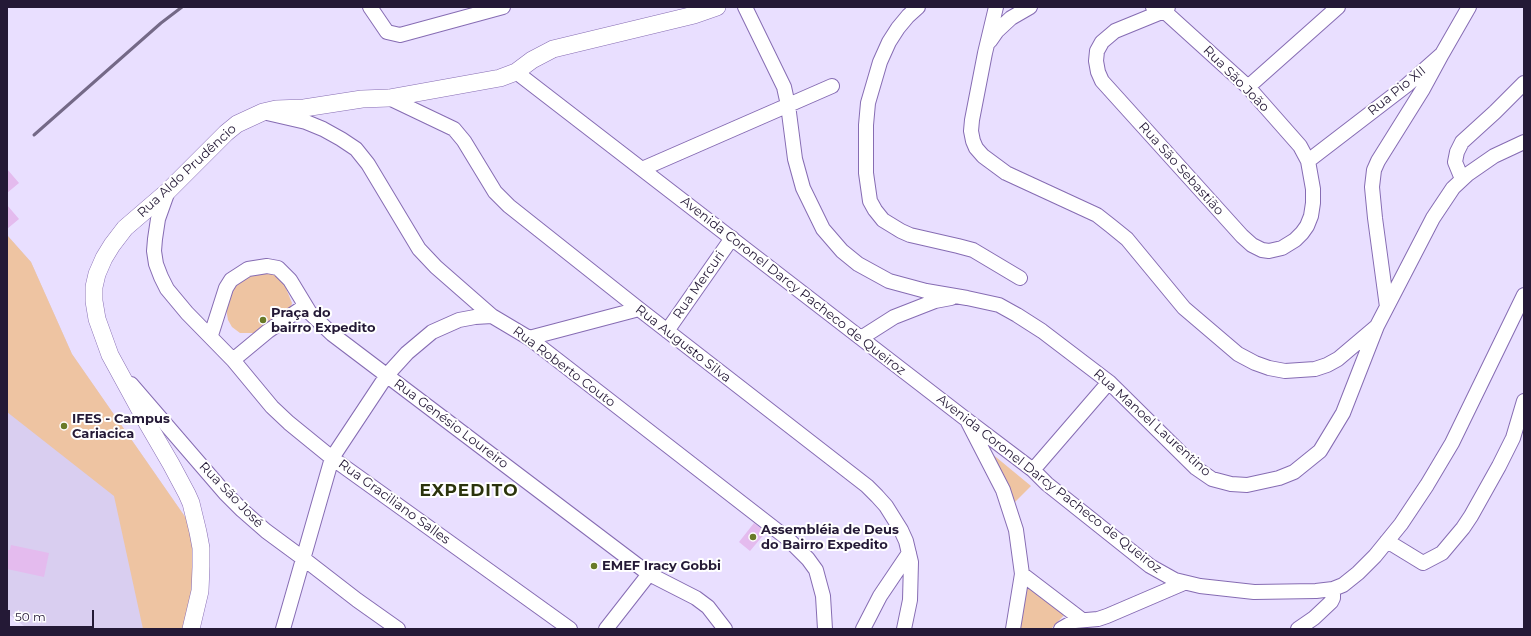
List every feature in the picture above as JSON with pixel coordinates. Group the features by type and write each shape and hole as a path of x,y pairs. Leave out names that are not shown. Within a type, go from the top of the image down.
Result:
{"street":[{"path":"370,7 386,32 400,34 503,7"},
{"name":"Rua Aldo Prudêncio","path":"191,629 200,591 202,567 201,548 192,509 187,494 110,355 97,319 94,300 94,287 97,274 104,258 125,228 168,191 226,133 237,124 263,112 276,109 304,108 362,99 389,98 500,78 516,72 532,60 553,49 694,15 717,7"},
{"name":"Rua Manoel Laurentino","path":"746,7 784,87 793,146 803,188 823,229 842,251 858,264 889,281 926,291 967,298 999,306 1017,315 1042,331 1109,382 1196,468 1212,479 1231,484 1247,486 1264,483 1294,472 1320,451 1343,413 1377,326 1433,218 1453,188 1462,179 1494,156 1524,142"},
{"path":"918,7 898,28 889,42 880,62 868,103 866,125 866,173 870,201 883,220 901,232 973,250 1020,278"},
{"path":"996,7 972,120 972,141 983,156 1006,172 1097,215 1127,239 1184,308 1238,354 1268,368 1285,371 1315,369 1327,365 1338,359 1377,326"},
{"path":"987,44 997,31 1011,18 1030,7"},
{"path":"1248,87 1338,7"},
{"name":"Rua Pio XII","path":"1308,161 1407,85 1442,54 1469,7"},
{"name":"Rua São João","path":"1162,8 1248,87 1300,146 1308,161"},
{"name":"Rua São Sebastião","path":"1162,8 1107,37 1097,51 1096,61 1098,72 1102,81 1116,98 1242,236 1252,245 1262,250 1277,250 1295,240 1307,226 1311,216 1313,203 1313,189 1308,161"},
{"path":"1387,307 1372,187 1374,170 1378,161 1423,89 1442,54"},
{"name":"Avenida Coronel Darcy Pacheco de Queiroz","path":"516,72 1033,470 1047,484 1150,566 1184,583 1211,588 1254,592 1316,591 1333,589 1351,580 1375,556 1414,506 1452,443 1524,295"},
{"path":"1462,179 1455,162 1457,152 1462,142 1524,83"},
{"path":"642,170 832,86"},
{"name":"Rua Augusto Silva","path":"389,98 454,129 464,141 495,192 502,200 667,331 867,486 886,506 906,541 911,562 911,585 904,629"},
{"name":"Rua Roberto Couto","path":"263,112 306,122 341,139 356,150 368,164 419,249 427,258 492,316 529,338 799,549 816,570 825,612 825,629"},
{"name":"Rua Graciliano Salles","path":"168,191 158,219 154,251 160,277 167,289 187,313 233,360 272,407 332,458 570,629"},
{"name":"Rua Mercuri","path":"667,331 732,238"},
{"name":"Rua Genésio Loureiro","path":"210,336 226,288 231,280 248,270 268,266 278,268 290,280 305,306 332,334 649,574 696,598 708,607 725,629"},
{"path":"861,338 894,317 916,308 948,299 967,298"},
{"path":"233,360 268,331 305,306"},
{"path":"529,338 639,309"},
{"path":"283,629 332,458 387,375 407,353 432,332 459,320 492,316"},
{"name":"Rua São José","path":"119,370 225,493 266,531 374,613 398,629"},
{"path":"1033,470 1109,382"},
{"path":"1387,541 1423,563 1442,553 1467,522 1499,466 1514,438 1524,402"},
{"path":"967,420 1003,490 1016,530 1022,574 1013,629"},
{"path":"863,629 880,596 909,553"},
{"path":"606,629 649,574"},
{"path":"1022,574 1081,619"},
{"path":"1061,629 1068,624 1081,619 1098,619 1184,583"},
{"path":"1298,629 1314,618 1330,602 1333,598 1333,589"}],"shaded area":[{"name":"IFES - Campus Cariacica","path":"7,235 31,262 72,354 188,521 187,629 28,629 7,613"},
{"path":"7,235 31,262 72,354 188,521 199,557 187,629 143,629 114,496 7,412"},
{"path":"272,272 283,281 292,303 290,310 255,333 240,333 232,327 228,320 225,303 240,275"},
{"path":"985,448 1031,486 1012,505"},
{"path":"1029,586 1067,612 1051,629 1017,629 1027,587"}],"building":[{"path":"7,169 19,183 7,193"},
{"path":"7,205 19,219 7,229"},
{"name":"Assembléia de Deus do Bairro Expedito","path":"754,523 766,532 750,551 739,542"},
{"path":"11,545 49,553 44,577 7,569 7,550 10,550"}],"railway":[{"path":"34,135 161,23 182,7"}],"place":[{"name":"Praça do bairro Expedito","path":"263,320"},
{"name":"IFES - Campus Cariacica","path":"64,426"},
{"name":"Assembléia de Deus do Bairro Expedito","path":"753,537"},
{"name":"EMEF Iracy Gobbi","path":"594,566"}],"district":[{"name":"EXPEDITO","path":"469,491"}]}
